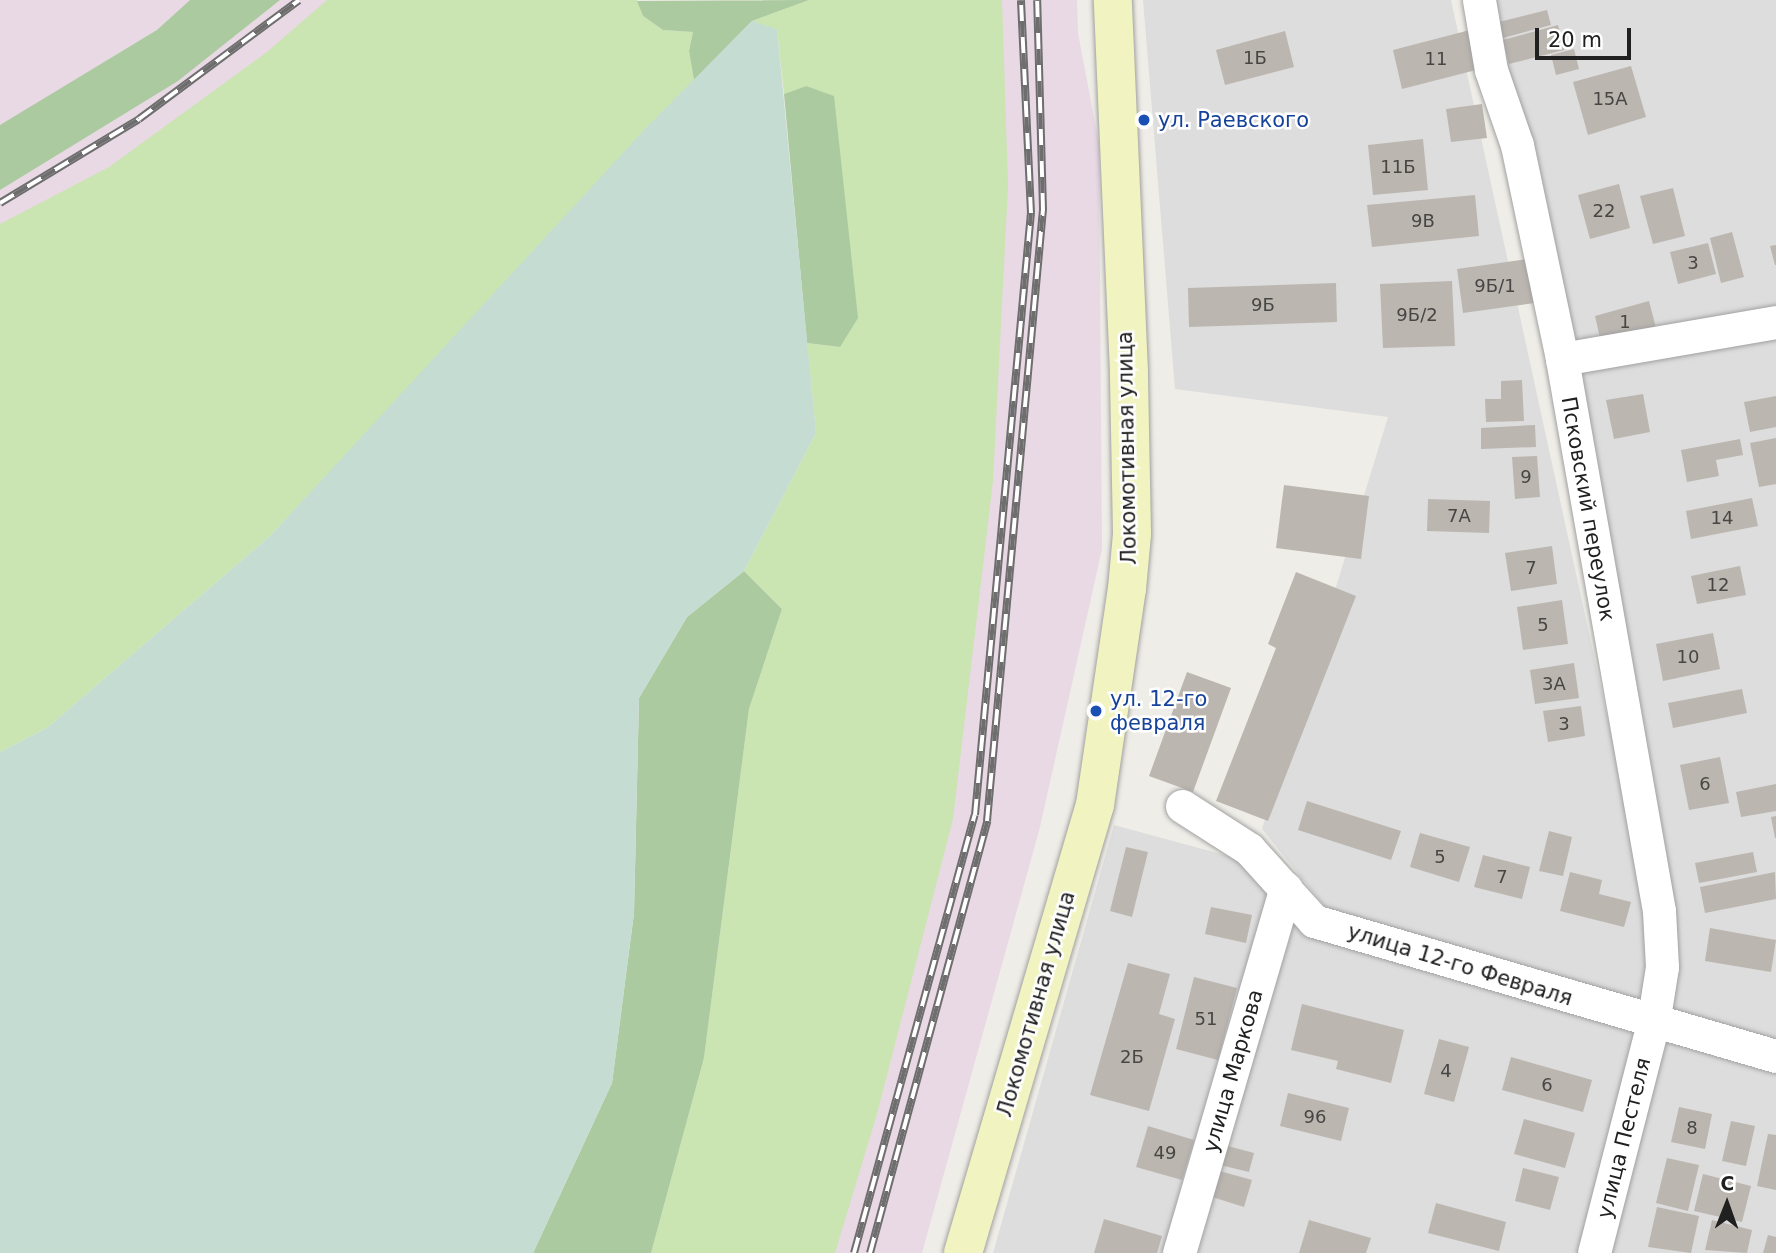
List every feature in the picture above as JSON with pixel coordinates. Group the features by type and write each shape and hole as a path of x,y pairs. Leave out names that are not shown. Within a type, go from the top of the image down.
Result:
{"street":[{"name":"Локомотивная улица","path":"963,1253 1095,806 1128,589 1132,534 1129,372 1113,0"},
{"name":"Псковский переулок","path":"1479,0 1491,70 1517,145 1562,359 1659,911 1662,967 1653,1023"},
{"path":"1562,359 1776,322"},
{"name":"улица 12-го Февраля","path":"1182,806 1248,849 1314,921 1653,1023 1776,1056"},
{"name":"улица Маркова","path":"1179,1253 1286,888"},
{"name":"улица Пестеля","path":"1594,1253 1653,1023"}],"shaded area":[{"path":"0,0 476,0 0,418"},
{"path":"911,0 1077,0 1078,33 1099,144 1102,549 1040,827 922,1253 729,1253"},
{"path":"1143,0 1451,0 1650,913 1643,1001 1326,908 1262,829 1388,417 1175,389"},
{"path":"1490,0 1776,0 1776,313 1565,355"},
{"path":"1776,332 1776,1042 1671,1011 1569,374"},
{"path":"1114,825 1243,860 1273,895 1168,1253 993,1253"},
{"path":"1288,912 1642,1027 1585,1253 1188,1253"},
{"path":"1659,1035 1776,1071 1776,1253 1606,1253"}],"green space":[{"path":"190,0 280,0 178,81 0,190 0,125 157,30"},
{"path":"327,0 637,0 643,16 663,30 693,32 689,51 694,80 270,536 47,728 0,752 0,224 109,167 267,52"},
{"path":"809,0 1002,0 1008,186 993,481 953,819 877,1114 835,1253 651,1253 704,1058 749,709 782,609 744,571 816,433 807,343 840,347 806,86 784,94 777,30 752,21"},
{"path":"809,0 752,21 694,80 689,51 693,32 663,30 643,16 637,1"},
{"path":"752,21 777,29 816,433 744,571 687,617 639,698 634,913 612,1083 533,1253 0,1253 0,752 47,728 270,536 646,128"},
{"path":"806,86 834,96 858,318 840,347 807,343 784,94"},
{"path":"744,571 782,609 749,709 704,1058 651,1253 533,1253 612,1083 634,913 639,698 687,617"}],"building":[{"path":"1547,10 1551,25 1503,38 1499,22"},
{"path":"1558,25 1564,50 1509,64 1503,40"},
{"path":"1470,30 1480,69 1402,89 1393,50"},
{"path":"1285,31 1294,67 1225,85 1216,50"},
{"path":"1574,49 1579,69 1556,75 1551,55"},
{"path":"1631,66 1646,117 1588,135 1573,82"},
{"path":"1482,104 1487,138 1451,142 1446,109"},
{"path":"1423,139 1428,190 1373,195 1368,145"},
{"path":"1619,184 1630,228 1590,239 1578,195"},
{"path":"1673,188 1685,236 1653,244 1640,196"},
{"path":"1475,195 1479,236 1372,247 1367,205"},
{"path":"1732,232 1744,277 1721,283 1710,238"},
{"path":"1708,243 1716,274 1678,284 1670,252"},
{"path":"1776,245 1776,265 1775,265 1770,246"},
{"path":"1528,259 1534,303 1463,313 1457,269"},
{"path":"1452,281 1455,346 1383,348 1380,284"},
{"path":"1336,283 1337,322 1189,327 1188,288"},
{"path":"1649,301 1656,328 1601,342 1595,316"},
{"path":"1522,380 1524,421 1486,422 1485,399 1501,399 1501,381"},
{"path":"1643,394 1650,432 1614,439 1606,400"},
{"path":"1776,396 1776,427 1750,432 1744,402"},
{"path":"1535,425 1536,447 1481,449 1481,428"},
{"path":"1776,438 1776,484 1759,487 1750,443"},
{"path":"1740,439 1743,455 1716,460 1719,476 1687,482 1681,450"},
{"path":"1537,456 1540,497 1515,499 1512,457"},
{"path":"1284,485 1369,496 1361,559 1276,548"},
{"path":"1752,498 1758,526 1691,539 1686,511"},
{"path":"1428,499 1490,501 1489,533 1427,531"},
{"path":"1552,546 1557,584 1511,591 1505,553"},
{"path":"1740,566 1746,595 1697,604 1691,576"},
{"path":"1296,572 1356,596 1268,821 1216,801 1276,648 1268,644"},
{"path":"1562,600 1568,644 1523,650 1517,607"},
{"path":"1713,633 1720,669 1663,681 1656,644"},
{"path":"1574,663 1579,698 1535,704 1530,670"},
{"path":"1187,672 1231,688 1193,792 1149,776"},
{"path":"1742,689 1747,713 1673,728 1668,703"},
{"path":"1581,706 1585,736 1548,742 1543,711"},
{"path":"1720,757 1729,803 1689,810 1680,765"},
{"path":"1776,784 1776,811 1741,817 1736,792"},
{"path":"1307,801 1401,831 1391,860 1298,830"},
{"path":"1776,816 1776,838 1775,838 1771,817"},
{"path":"1549,831 1572,837 1563,876 1539,871"},
{"path":"1420,833 1470,847 1459,882 1410,867"},
{"path":"1126,847 1148,852 1132,917 1110,911"},
{"path":"1753,852 1757,872 1699,883 1695,863"},
{"path":"1483,855 1530,867 1522,899 1474,887"},
{"path":"1570,872 1602,880 1599,894 1631,902 1624,927 1560,911"},
{"path":"1775,872 1776,899 1705,913 1700,887"},
{"path":"1211,907 1252,915 1246,943 1205,934"},
{"path":"1710,928 1776,940 1771,972 1705,961"},
{"path":"1128,963 1170,974 1159,1014 1175,1019 1149,1111 1090,1095"},
{"path":"1194,977 1237,988 1218,1060 1176,1049"},
{"path":"1302,1004 1404,1030 1391,1083 1336,1069 1338,1061 1291,1050"},
{"path":"1439,1039 1469,1047 1454,1102 1424,1094"},
{"path":"1511,1057 1592,1080 1583,1112 1502,1090"},
{"path":"1288,1093 1349,1108 1341,1141 1280,1126"},
{"path":"1679,1107 1712,1114 1705,1149 1671,1142"},
{"path":"1524,1119 1575,1133 1565,1168 1514,1154"},
{"path":"1731,1121 1755,1126 1746,1166 1722,1161"},
{"path":"1148,1126 1194,1140 1182,1180 1136,1167"},
{"path":"1768,1134 1776,1135 1776,1190 1757,1186"},
{"path":"1224,1145 1254,1153 1249,1172 1220,1165"},
{"path":"1667,1158 1699,1165 1688,1211 1656,1203"},
{"path":"1523,1168 1559,1177 1550,1210 1515,1201"},
{"path":"1216,1170 1252,1180 1244,1207 1209,1196"},
{"path":"1703,1174 1751,1186 1742,1222 1694,1211"},
{"path":"1436,1203 1506,1222 1499,1251 1428,1233"},
{"path":"1657,1207 1699,1216 1691,1253 1648,1247"},
{"path":"1104,1219 1162,1236 1157,1253 1094,1253"},
{"path":"1309,1220 1371,1238 1366,1253 1299,1253"},
{"path":"1712,1220 1752,1230 1747,1253 1705,1250"},
{"path":"1768,1235 1776,1237 1776,1253 1763,1253"}],"railway":[{"path":"0,203 139,119 299,0"},
{"path":"854,1253 975,815 1031,213 1021,0"},
{"path":"870,1253 987,821 1043,209 1037,0"}],"place":[{"name":"ул. Раевского","path":"1144,120"},
{"name":"ул. 12-го февраля","path":"1096,711"}]}
